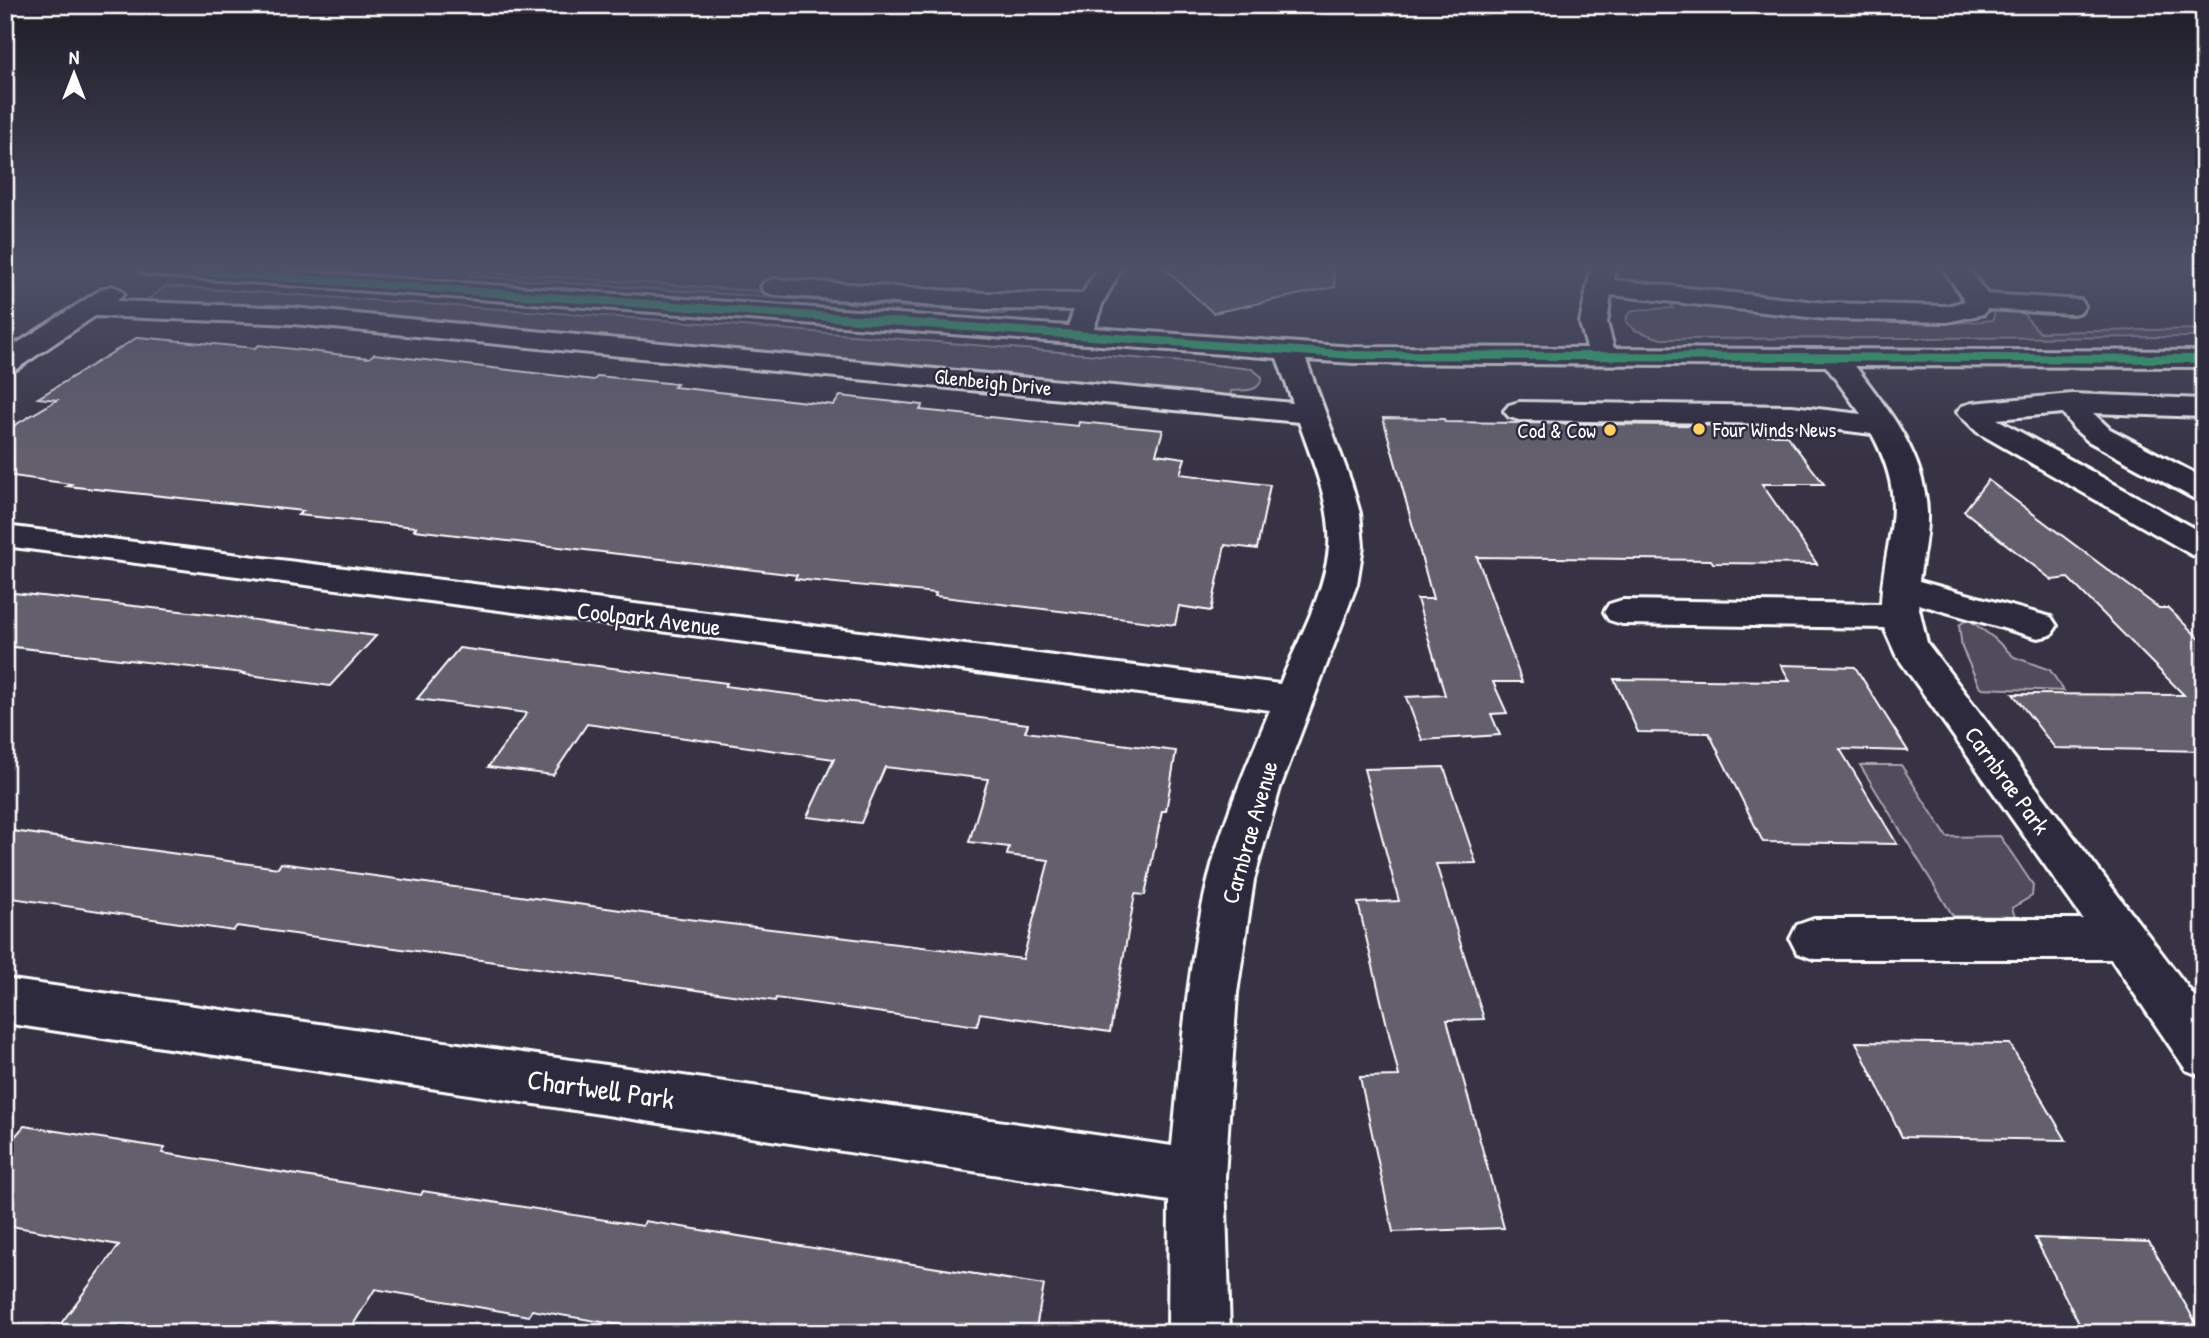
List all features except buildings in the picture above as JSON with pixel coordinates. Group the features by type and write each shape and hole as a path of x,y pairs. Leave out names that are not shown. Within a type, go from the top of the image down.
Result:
{"street":[{"path":"5,365 56,330"},
{"name":"Glenbeigh Drive","path":"443,330 1310,414"},
{"path":"1016,330 1289,352 1416,356 2204,359"},
{"path":"1079,335 1081,330"},
{"path":"1593,330 1605,356"},
{"path":"5,340 39,341"},
{"name":"Carnbrae Avenue","path":"1199,1333 1197,1177 1212,993 1231,880 1259,788 1339,584 1346,546 1340,503 1289,352"},
{"name":"Carnbrae Park","path":"1833,356 1884,426 1906,471 1912,512 1900,602 1909,646 2125,939 2187,1002 2204,1053"},
{"path":"2175,359 2204,379"},
{"path":"2204,408 2072,403 1972,412 1988,426 2204,548"},
{"path":"2072,403 2085,423 2099,435 2204,491"},
{"path":"1519,411 1792,415 1884,426"},
{"name":"Coolpark Avenue","path":"5,536 1293,699"},
{"path":"1622,612 1900,602 2038,626"},
{"path":"1814,939 2125,939"},
{"name":"Chartwell Park","path":"5,1001 1197,1177"}],"shaded area":[{"path":"538,330 797,330 1196,363 1252,369 1262,377 1255,388 1231,391 1230,396"},
{"path":"1636,330 2204,330 2204,337 1661,339"},
{"path":"1968,619 2014,657 2050,670 2064,691 1980,688 1962,648 1959,625"},
{"path":"1860,765 1901,765 1947,837 2000,836 2033,885 2032,896 2012,908 2015,917 1953,916"}],"transit line":[{"path":"1014,330 1354,355 2204,359"}],"place":[{"name":"Four Winds News","path":"1699,429"},
{"name":"Cod & Cow","path":"1610,430"}]}
